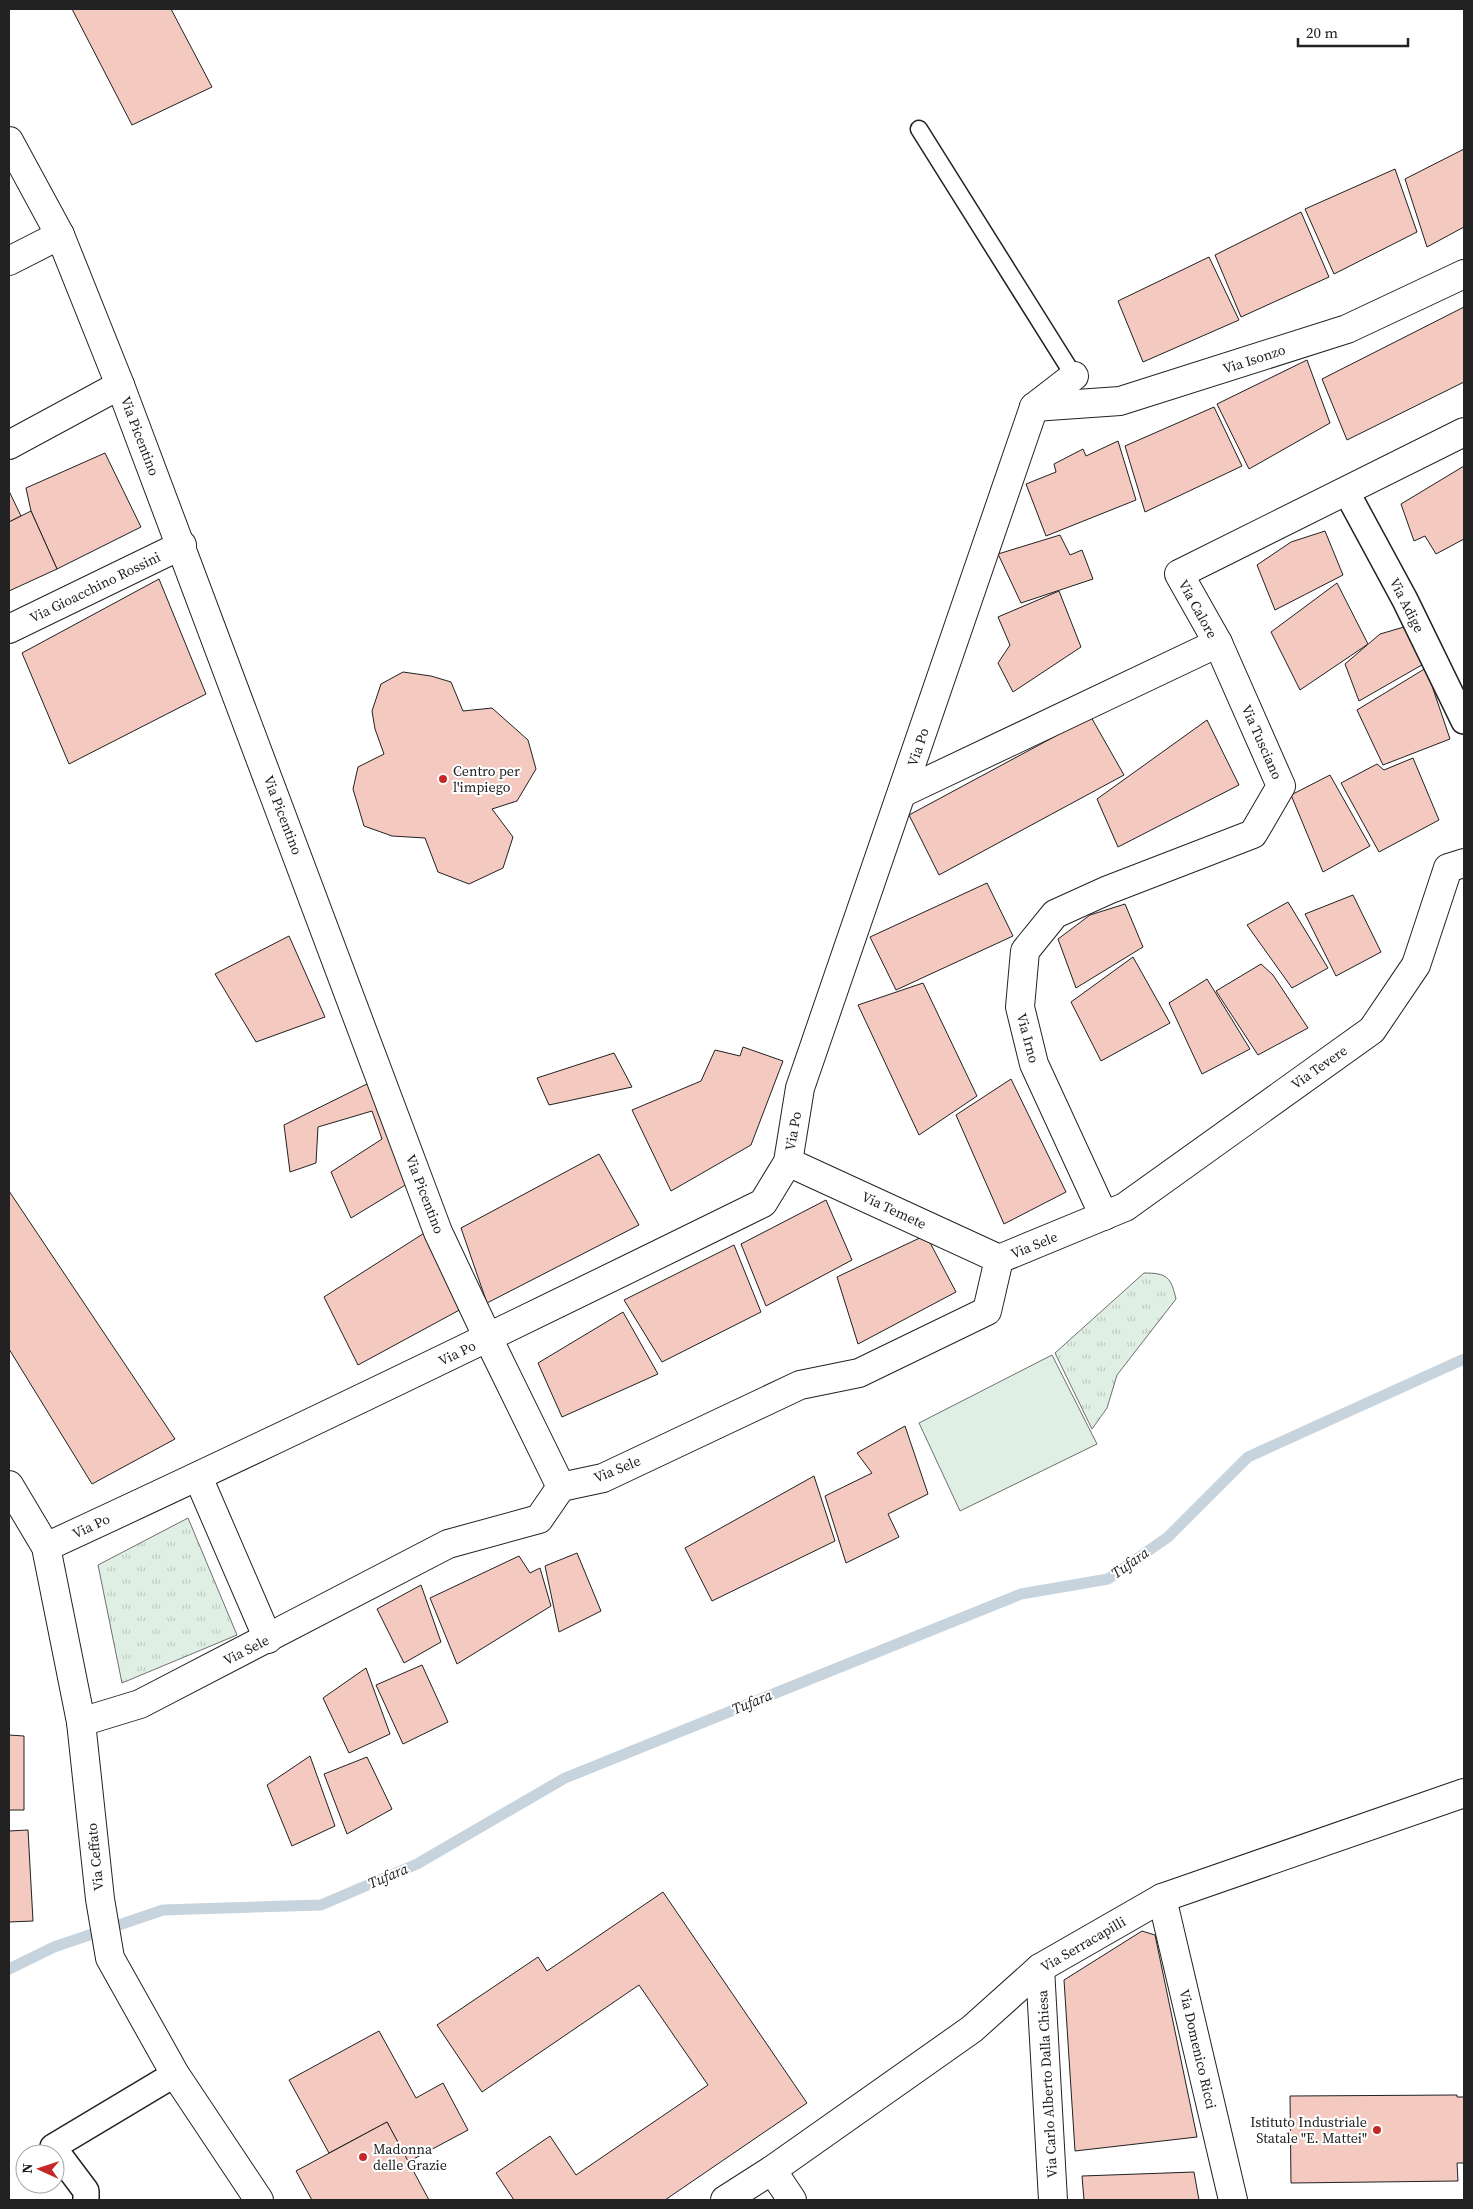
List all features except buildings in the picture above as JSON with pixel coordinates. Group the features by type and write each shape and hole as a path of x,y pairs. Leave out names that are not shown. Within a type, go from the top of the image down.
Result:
{"street":[{"name":"Via Picentino","path":"9,141 60,235 120,385 182,545 438,1232 561,1487"},
{"path":"9,261 60,235"},
{"name":"Via Isonzo","path":"1034,407 1120,401 1347,329 1464,274"},
{"path":"1034,407 1074,376"},
{"path":"9,446 120,385"},
{"name":"Via Po","path":"46,1547 198,1477 488,1338 763,1203 788,1162 800,1088 1034,407"},
{"name":"Via Calore","path":"902,793 1218,643 1179,574 1464,432"},
{"name":"Via Adige","path":"1346,491 1405,600 1464,720"},
{"name":"Via Gioacchino Rossini","path":"9,629 182,545"},
{"name":"Via Tusciano","path":"1108,890 1253,834 1281,786 1218,643"},
{"name":"Via Tevere","path":"1104,1216 1125,1207 1372,1030 1416,966 1448,868 1464,863"},
{"name":"Via Irno","path":"1104,1216 1034,1064 1020,1007 1025,950 1054,914 1108,890"},
{"name":"Via Temete","path":"788,1162 999,1259"},
{"name":"Via Sele","path":"81,1722 140,1704 448,1544 539,1519 561,1487 603,1478 800,1385 858,1373 987,1311 999,1259 1104,1216"},
{"path":"198,1477 268,1639"},
{"name":"Via Ceffato","path":"9,1485 46,1547 81,1722 100,1899 110,1958 175,2074 259,2200"},
{"name":"Via Serracapilli","path":"725,2200 772,2170 972,2029 1040,1968 1162,1898 1464,1793"},
{"name":"Via Domenico Ricci","path":"1162,1898 1233,2200"},
{"name":"Via Carlo Alberto Dalla Chiesa","path":"1040,1968 1053,2200"},
{"path":"86,2200 86,2191 53,2147 175,2074"},
{"path":"772,2170 792,2200"}],"lane":[{"path":"919,129 1074,376"}],"green space":[{"path":"1144,1273 1163,1275 1167,1278 1170,1281 1176,1299 1117,1375 1107,1408 1092,1429 1055,1353"},
{"path":"1052,1355 1097,1444 960,1511 919,1423"},
{"path":"188,1518 237,1635 122,1683 98,1565"}],"waterway":[{"name":"Tufara","path":"9,1969 54,1947 163,1910 321,1905 417,1864 565,1778 1021,1594 1108,1579 1168,1537 1248,1457 1464,1359"}],"place":[{"name":"Centro per l'impiego","path":"443,779"},
{"name":"Istituto Industriale Statale \"E. Mattei\"","path":"1377,2130"},
{"name":"Madonna delle Grazie","path":"363,2157"}]}
